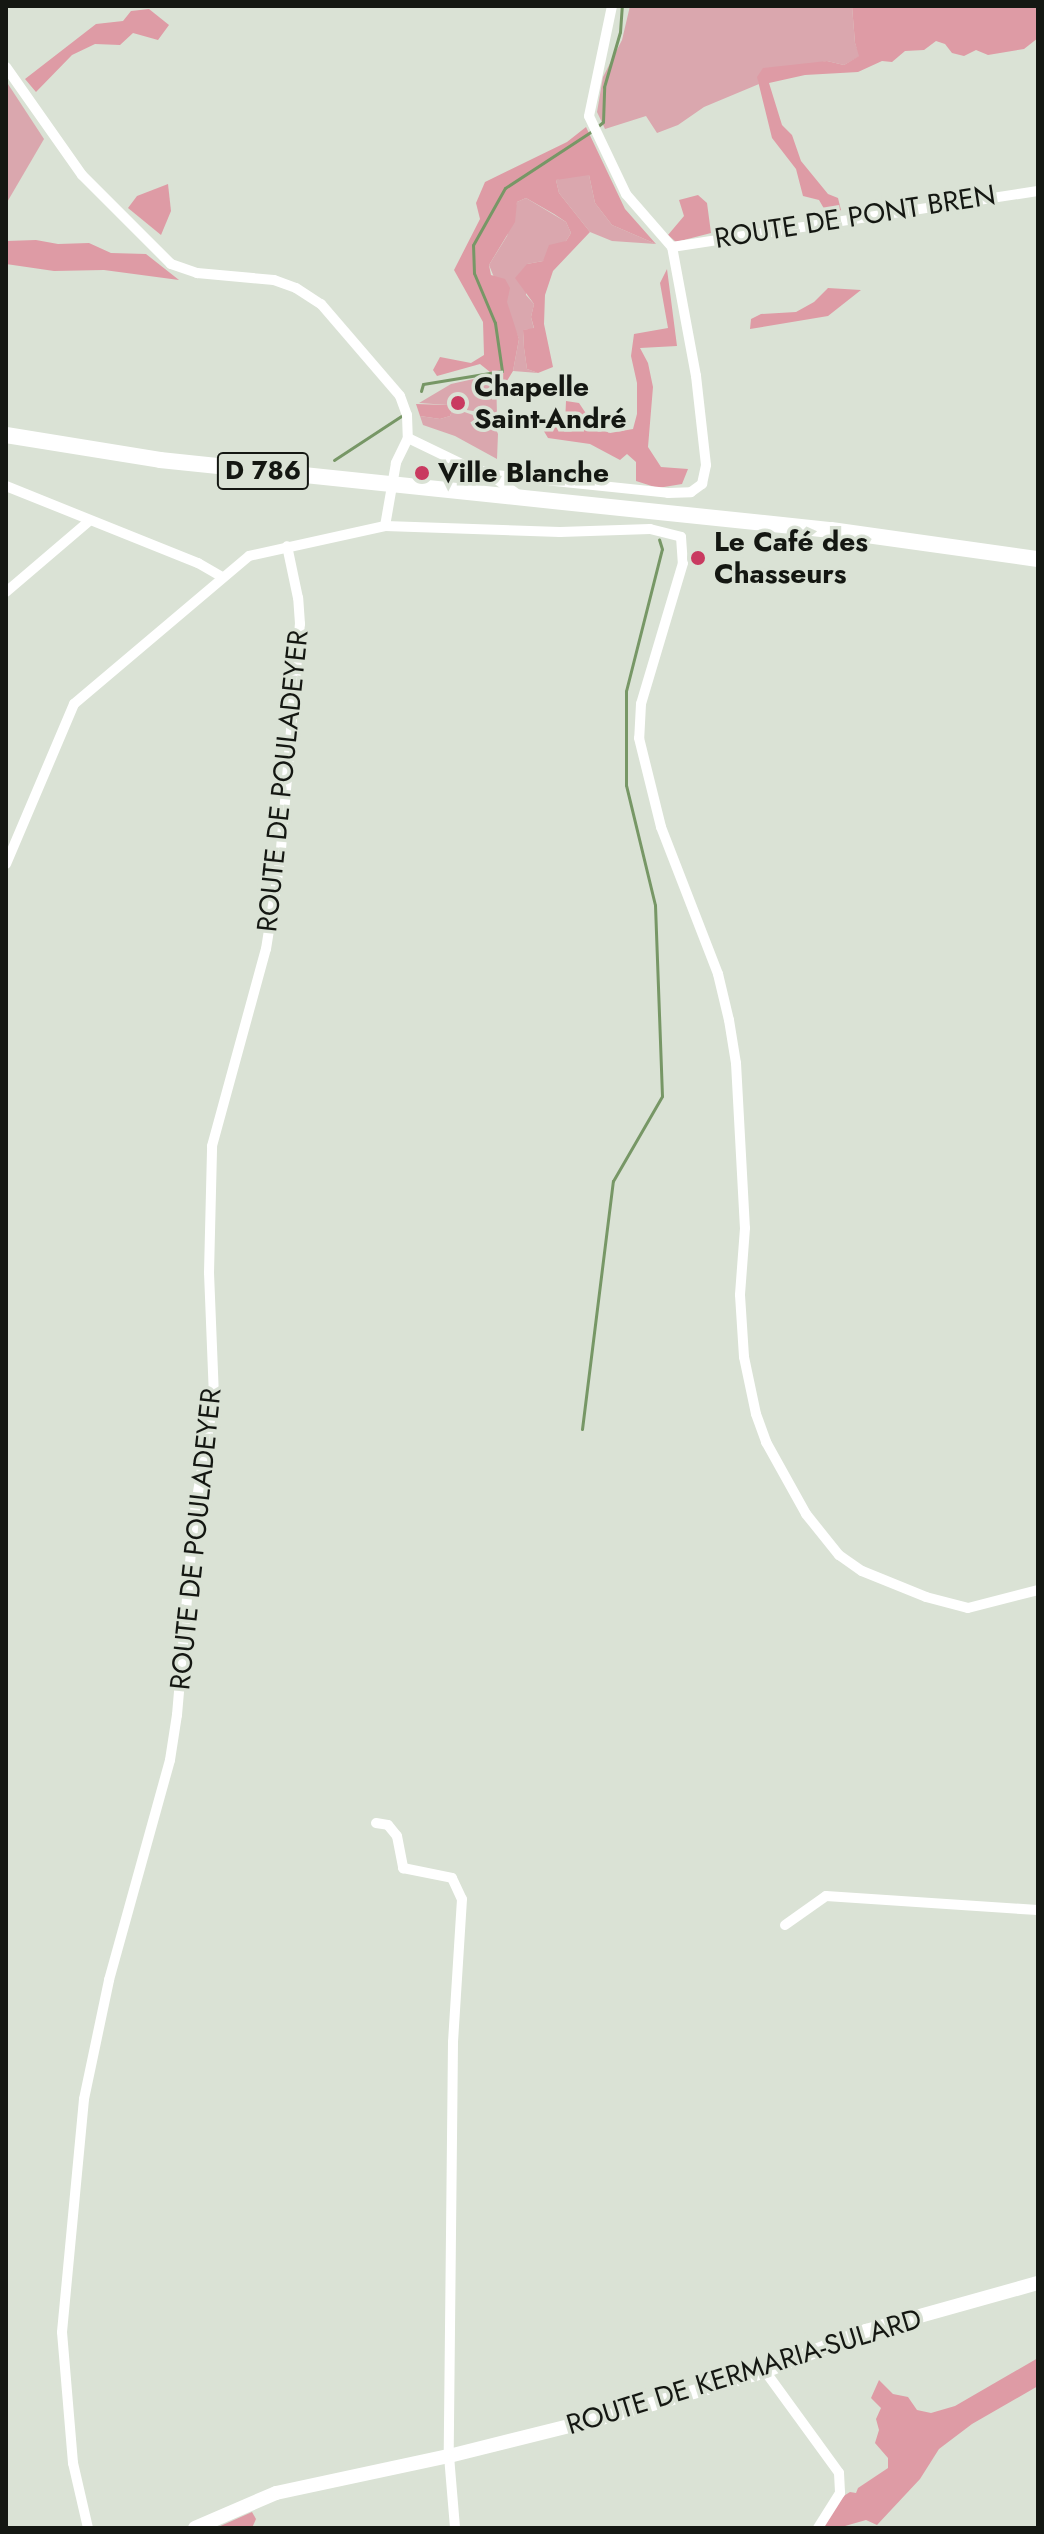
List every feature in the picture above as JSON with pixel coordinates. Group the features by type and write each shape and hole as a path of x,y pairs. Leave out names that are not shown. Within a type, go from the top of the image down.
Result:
{"main road":[{"name":"D 786","path":"6,435 160,460 522,497 1038,559"}],"street":[{"path":"486,472 668,493 691,492 702,484 706,465 696,376 672,247 626,194 589,116 590,97 609,31 612,6"},
{"path":"6,67 82,175 171,264 197,273 274,280 296,288 321,304 400,396 407,415 408,438 396,463 385,526"},
{"name":"ROUTE DE PONT BREN","path":"672,247 1038,191"},
{"path":"408,438 486,472 522,497"},
{"path":"6,486 198,563 222,577"},
{"path":"6,592 89,521"},
{"path":"6,864 74,704 171,625 222,577 258,552 385,526 560,532 650,529 681,537 683,563 641,704 639,738 661,827 718,974 729,1020 736,1063 745,1228 740,1295 744,1357 756,1414 766,1442 806,1514 839,1555 862,1571 959,1607 982,1607 1038,1590"},
{"name":"ROUTE DE POULADEYER","path":"88,2528 73,2463 62,2332 84,2099 109,1980 170,1760 177,1715 194,1516 214,1397 209,1273 212,1146 263,963 280,861 300,624 287,546"},
{"path":"376,1823 388,1825 397,1836 403,1868 452,1878 462,1899 453,2031 449,2456 455,2528"},
{"path":"785,1925 826,1896 1038,1910"},
{"name":"ROUTE DE KERMARIA-SULARD","path":"195,2528 276,2493 449,2456 625,2412 765,2371 866,2331 1038,2283"},
{"path":"765,2371 839,2473 840,2493 818,2528"}],"shaded area":[{"path":"630,6 852,6 855,43 860,56 844,65 827,61 758,77 759,84 704,107 678,125 657,133 646,116 605,129 597,112 603,77 622,40"},
{"path":"852,6 1038,6 1038,38 1024,49 988,55 976,50 964,56 952,53 945,44 936,41 924,50 905,51 892,62 882,61 858,72 805,75 769,83 782,125 792,135 801,161 828,194 838,198 841,210 835,213 826,212 819,200 803,196 796,169 772,138 757,77 763,68 827,61 844,65 859,56"},
{"path":"149,9 169,25 158,40 133,33 120,45 95,44 72,55 36,92 25,79 96,24 123,21 131,11"},
{"path":"6,81 44,139 6,204"},
{"path":"586,127 625,209 656,244 612,225 595,203 589,175 556,180 559,193 590,232 553,271 545,295 544,324 553,367 538,373 527,369 524,348 523,330 534,328 531,317 534,304 515,278 527,264 543,261 549,245 566,241 571,233 566,222 554,214 526,198 517,202 515,222 489,265 491,275 505,279 510,288 507,302 519,339 513,371 505,384 480,364 437,376 433,370 440,357 471,363 484,355 483,322 454,270 480,219 476,203 485,182 567,142"},
{"path":"572,175 589,175 595,203 612,225 656,244 612,241 590,232 559,193 556,180"},
{"path":"168,184 171,211 161,235 128,208 137,196"},
{"path":"698,195 707,203 711,233 676,242 668,235 684,216 679,200"},
{"path":"526,198 566,222 571,233 543,261 527,264 526,295 534,304 531,317 534,329 523,330 524,348 527,369 538,373 513,371 519,339 489,265 507,236 517,202"},
{"path":"36,240 58,244 89,243 111,253 146,254 179,280 104,270 54,271 6,264 6,241"},
{"path":"667,269 677,346 640,348 648,363 653,387 648,447 661,467 688,469 682,484 658,488 636,481 636,462 627,454 620,460 590,444 548,438 542,428 565,424 566,401 579,403 595,427 610,433 633,429 637,414 637,383 631,356 634,334 668,328 660,283"},
{"path":"828,288 861,290 828,316 750,329 751,319 761,314 796,312 814,302"},
{"path":"496,374 497,415 467,410 468,401 451,396 448,405 419,403 451,384"},
{"path":"416,404 448,405 453,408 450,416 440,419 420,416"},
{"path":"453,408 493,422 498,434 497,459 455,436 423,425 420,416 440,419 450,416"},
{"path":"1038,2358 1038,2386 972,2424 939,2449 920,2479 877,2525 866,2520 838,2528 821,2528 842,2497 850,2492 856,2493 858,2488 888,2468 888,2458 875,2443 879,2430 876,2419 881,2408 871,2398 879,2380 893,2394 908,2397 917,2410 931,2413 955,2406"},
{"path":"252,2512 256,2519 252,2528 216,2528"}],"waterway":[{"path":"598,126 603,122 604,87 620,32 622,6"},
{"path":"421,391 423,384 502,371 495,323 474,273 473,245 505,188 592,131"},
{"path":"334,460 404,414"},
{"path":"582,1429 613,1181 662,1096 655,905 626,785 626,691 662,549 659,539"}],"place":[{"name":"Chapelle Saint-André","path":"458,403"},
{"name":"Ville Blanche","path":"422,473"},
{"name":"Le Café des Chasseurs","path":"698,558"}]}
